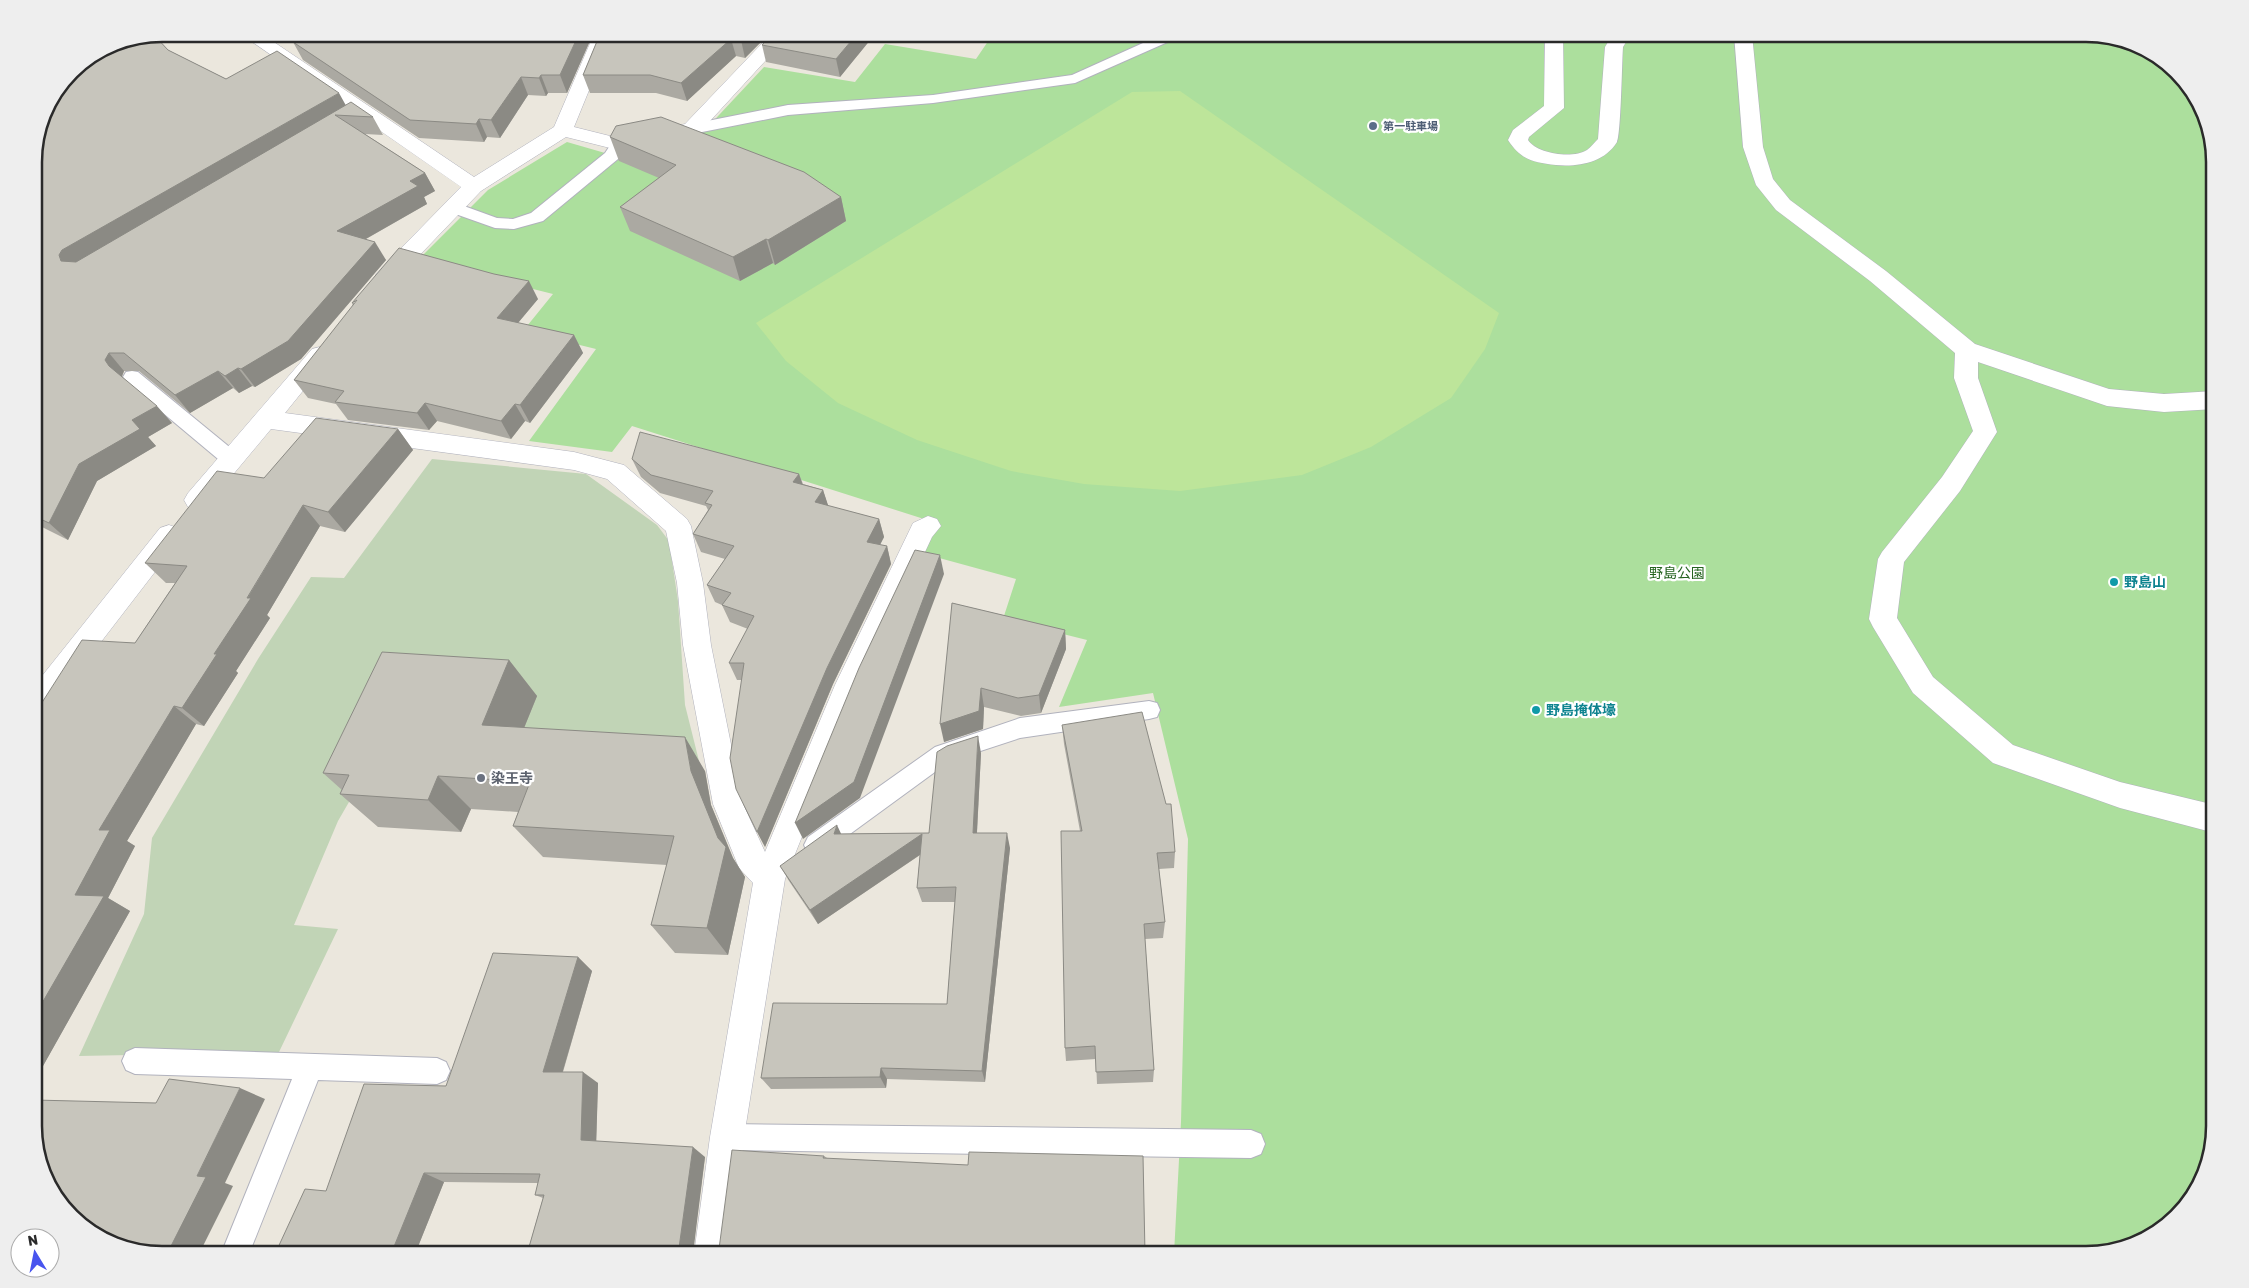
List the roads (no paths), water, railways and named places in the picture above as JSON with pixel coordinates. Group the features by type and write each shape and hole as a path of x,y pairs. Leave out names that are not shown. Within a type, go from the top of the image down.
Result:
{"street":[{"path":"1554,42 1554,108 1520,134 1518,140 1524,149 1541,157 1571,160 1593,156 1608,140 1614,47 1617,42"},
{"path":"1744,42 1753,147 1763,180 1783,205 1878,276 1966,350 2038,372 2107,397 2164,403 2206,401"},
{"path":"265,43 474,186"},
{"path":"368,298 400,260 474,186 563,130 599,43"},
{"path":"563,130 618,144 692,129 774,43"},
{"path":"43,695 150,557 336,336"},
{"path":"1966,350 1966,378 1985,432 1951,484 1891,559 1883,619 1923,685 2003,754 2120,796 2206,817"},
{"path":"266,419 574,461 615,472 651,500 678,526 690,583 697,645 728,804 750,858 770,879"},
{"path":"713,1246 727,1137 770,879 849,684 922,530 928,526"}],"lane":[{"path":"692,129 788,110 933,99 1075,79 1155,42"},
{"path":"346,121 362,111"},
{"path":"453,207 495,223 514,224 537,218 612,156 618,144"},
{"path":"132,377 231,459"},
{"path":"770,879 943,754 1020,728 1148,710"},
{"path":"135,1061 437,1071"},
{"path":"238,1246 310,1067"},
{"path":"727,1137 1250,1144"}],"place":[{"name":"第一駐車場","path":"1373,126"},
{"name":"野島山","path":"2114,582"},
{"name":"野島掩体壕","path":"1536,710"},
{"name":"染王寺","path":"481,778"}],"park label":[{"name":"野島公園","path":"1677,573"}]}
